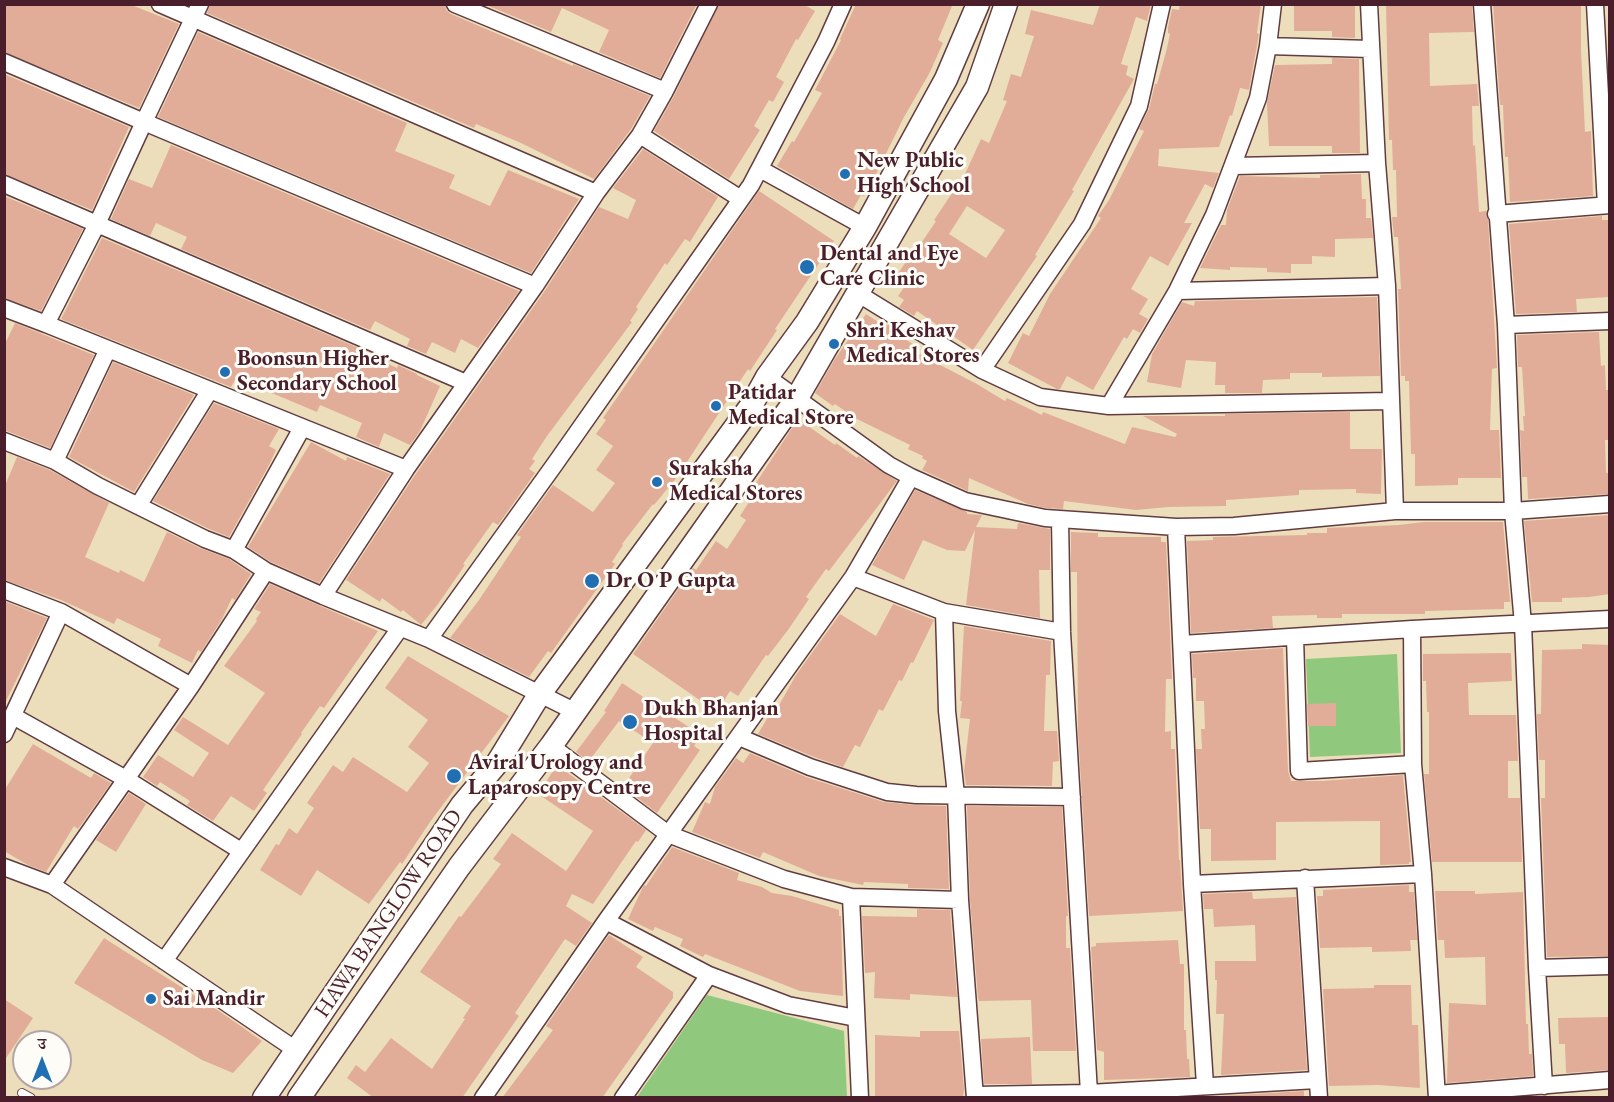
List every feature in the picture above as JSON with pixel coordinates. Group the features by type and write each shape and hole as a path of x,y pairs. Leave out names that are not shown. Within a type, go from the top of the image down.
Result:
{"street":[{"path":"160,4 196,12 596,193"},
{"path":"455,4 665,91"},
{"path":"323,596 406,469 426,444 535,286 596,193 640,135 709,4"},
{"path":"429,639 741,199 760,169 826,42 843,4"},
{"name":"HAWA BANGLOW ROAD","path":"264,1098 462,805 498,762 539,695 751,406 767,376 807,322 865,227 946,79 978,4"},
{"name":"HAWA BANGLOW ROAD","path":"299,1098 459,867 551,746 797,398 977,87 1006,4"},
{"path":"982,370 1082,224 1139,106 1162,4"},
{"path":"1108,406 1177,291 1214,215 1258,98 1273,4"},
{"path":"1369,4 1377,163 1387,286 1395,511"},
{"path":"1482,4 1506,325 1513,511 1523,624 1544,1086"},
{"path":"1496,214 1608,205 1595,4"},
{"path":"46,324 97,224 196,12"},
{"path":"1268,46 1370,49"},
{"path":"4,62 535,286"},
{"path":"640,135 741,199"},
{"path":"1234,166 1377,163"},
{"path":"760,169 865,227"},
{"path":"4,184 466,383"},
{"path":"1177,291 1387,286"},
{"path":"857,293 982,370 1040,397 1108,406 1390,401"},
{"path":"5,309 406,469"},
{"path":"1506,325 1610,321"},
{"path":"55,461 108,349"},
{"path":"767,376 889,465 911,477 965,501 1060,520 1176,527 1234,526 1395,511 1513,511 1610,504"},
{"path":"138,506 210,390"},
{"path":"234,550 302,428"},
{"path":"4,441 55,461 138,506 205,539 234,550 266,571 429,639 574,711"},
{"path":"483,1098 606,921 853,577 911,477"},
{"path":"1060,520 1062,632 1089,1093"},
{"path":"1176,527 1192,884 1205,1086"},
{"path":"52,885 190,686 266,571"},
{"path":"853,577 944,612 1062,632"},
{"path":"4,590 61,612 190,686"},
{"path":"4,734 61,612"},
{"path":"944,612 947,711 956,795 960,900 975,1096 1089,1093 1317,1080"},
{"path":"1182,644 1610,619"},
{"path":"164,961 400,628"},
{"path":"1412,629 1413,764 1423,874 1437,1096 1610,1080"},
{"path":"1295,637 1299,771 1413,764"},
{"path":"13,716 126,779 241,851"},
{"path":"739,737 810,767 887,792 916,795 1072,797"},
{"path":"551,746 668,834 783,879 851,897 960,900"},
{"path":"4,867 52,885 296,1050"},
{"path":"1192,884 1423,874"},
{"path":"1305,878 1318,1098"},
{"path":"851,897 860,1098"},
{"path":"606,921 710,975 788,1005 856,1018"},
{"path":"1537,968 1610,966"},
{"path":"623,1098 710,975"}],"lane":[{"path":"22,1093 31,1098"}],"green space":[{"path":"1397,654 1401,753 1310,757 1306,659"},
{"path":"707,995 844,1031 847,1097 637,1097"}],"building":[{"path":"4,4 129,4 179,24 139,108 4,52"},
{"path":"210,4 445,4 446,10 451,14 650,96 631,129 594,179 521,143 476,124 474,128 207,13"},
{"path":"484,4 697,4 660,78 599,52 609,30 562,8 551,32"},
{"path":"719,4 803,4 815,11 798,40 796,39 776,77 784,82 773,102 769,100 754,126 760,130 729,179 654,131 674,96"},
{"path":"856,4 952,6 938,40 943,43 929,74 904,117 864,196 861,195 853,209 777,166 792,141 794,142 822,93 815,90 841,40"},
{"path":"1100,4 1151,4 1147,21 1136,17 1121,64 1128,66 1126,75 1134,79 1072,190 1074,191 1035,255 1037,256 973,350 917,311 914,316 899,307 904,300 898,296 905,286 894,279 936,221 934,220 965,174 981,139 989,143 1007,101 1003,100 1011,74 1021,77 1034,36 1025,34 1031,10 1093,25","holes":["967,206 1005,230 986,258 949,234"]},
{"path":"1180,4 1261,4 1257,33 1259,34 1249,90 1240,88 1232,116 1230,115 1219,147 1159,149 1158,166 1219,173 1213,188 1205,184 1184,223 1192,223 1168,266 1150,256 1131,289 1148,299 1139,314 1148,319 1140,333 1133,329 1127,339 1124,337 1093,390 1067,376 1060,389 1057,389 1008,363 1023,333 1029,336 1050,294 1101,218 1098,216 1109,200 1144,131 1139,129 1149,109 1166,52 1172,9 1179,10"},
{"path":"1294,4 1355,4 1355,38 1332,37 1332,31 1294,31"},
{"path":"1386,4 1472,6 1474,32 1429,33 1430,86 1477,84 1479,106 1472,106 1473,146 1475,145 1479,212 1486,211 1488,220 1497,368 1492,369 1490,430 1499,430 1501,478 1458,478 1458,485 1415,486 1415,454 1411,454 1409,381 1405,381 1405,376 1401,376 1398,289 1401,289 1398,237 1394,237 1392,217 1397,217 1396,170 1393,170 1392,140 1389,140"},
{"path":"1493,4 1581,4 1585,132 1591,131 1593,196 1510,202 1508,157 1505,157 1503,105 1500,105"},
{"path":"198,32 407,123 395,151 455,175 449,188 490,206 508,170 579,199 531,273 158,117"},
{"path":"1332,58 1359,59 1360,153 1332,153 1332,146 1269,146 1267,103 1275,65 1332,64"},
{"path":"4,74 129,127 92,210 4,174"},
{"path":"171,145 519,291 478,348 461,339 455,353 432,342 426,354 407,346 410,339 375,321 370,330 181,249 187,237 156,223 150,236 111,219 129,179 152,188"},
{"path":"643,149 718,197 690,242 685,239 667,265 665,263 636,307 638,309 630,321 632,322 547,436 532,459 535,461 529,469 535,473 498,525 493,522 438,604 421,625 403,610 401,612 382,598 380,602 346,580 415,475 544,292 599,207 628,219 636,200 613,188"},
{"path":"1361,174 1362,199 1366,199 1366,218 1371,218 1373,238 1335,239 1335,257 1312,256 1312,264 1291,264 1291,273 1267,272 1267,268 1230,267 1230,270 1200,268 1221,225 1226,225 1227,210 1240,176 1320,178 1320,175"},
{"path":"759,191 834,241 750,371 748,369 677,477 622,544 612,562 615,564 551,653 548,651 529,677 450,638 479,600 521,537 517,535 553,485 593,512 615,483 596,470 613,446 596,434 606,420 603,418"},
{"path":"4,196 83,229 41,311 4,298"},
{"path":"1602,216 1602,220 1610,220 1610,297 1576,299 1577,312 1516,314 1509,224"},
{"path":"102,238 361,349 397,368 398,365 440,386 420,431 410,445 384,433 379,447 356,437 362,423 320,405 317,412 236,378 231,387 61,319"},
{"path":"1377,297 1380,376 1322,377 1322,373 1290,373 1290,379 1263,380 1262,393 1225,393 1225,385 1215,385 1216,362 1186,360 1181,388 1147,382 1152,354 1182,302 1194,306 1195,301"},
{"path":"866,314 886,327 888,324 902,333 900,336 916,346 913,351 1005,401 1007,398 1042,415 1043,412 1125,444 1132,427 1175,437 1177,434 1143,416 1350,412 1350,449 1382,449 1381,494 1356,493 1356,489 1299,490 1299,495 1226,500 1226,506 1136,510 1064,501 1063,509 1046,508 1028,504 969,478 968,491 922,470 927,461 922,458 923,456 908,449 910,445 855,418 835,404 833,406 815,393"},
{"path":"15,323 94,355 50,448 4,430 4,346"},
{"path":"1599,332 1601,366 1605,365 1606,390 1608,390 1609,440 1605,440 1606,473 1610,473 1610,494 1528,499 1527,477 1522,477 1520,430 1524,431 1523,416 1525,416 1522,367 1518,367 1517,335"},
{"path":"113,362 194,395 134,492 69,457"},
{"path":"214,403 279,429 269,446 276,450 229,537 153,501"},
{"path":"798,419 835,445 836,443 897,481 829,571 826,569 806,597 809,599 788,630 768,656 766,655 738,696 730,691 717,712 633,654 693,568 696,570 716,541 727,549 746,520 740,516 754,494 750,492"},
{"path":"311,442 346,461 347,457 390,474 319,583 271,562 248,547"},
{"path":"17,457 50,470 109,503 85,557 144,582 167,532 229,559 251,574 235,600 232,598 222,619 201,652 198,650 192,663 158,646 161,639 117,618 114,624 61,600 4,580 4,488"},
{"path":"915,490 967,512 967,514 982,515 976,527 1017,529 1018,523 1050,529 1050,570 1039,570 1040,618 966,605 975,530 965,551 947,550 923,540 904,580 872,565"},
{"path":"1610,515 1610,594 1562,598 1562,602 1532,602 1524,521"},
{"path":"1424,522 1503,522 1510,602 1504,602 1504,609 1425,611 1425,614 1342,614 1342,618 1317,618 1317,615 1272,616 1273,628 1191,633 1187,541 1213,540 1213,537 1307,535 1307,533 1327,533 1327,528"},
{"path":"1071,532 1098,533 1098,537 1161,537 1161,542 1166,542 1172,679 1166,679 1165,732 1171,731 1171,749 1175,749 1183,911 1089,916 1078,731 1077,572 1071,572"},
{"path":"270,584 378,631 324,708 320,706 301,733 263,790 267,793 254,811 231,796 213,821 187,805 190,801 160,782 157,786 143,777 158,755 193,777 209,753 174,730 183,717 228,745 265,693 224,666 257,621 261,612 254,609"},
{"path":"4,601 47,618 4,705"},
{"path":"893,604 934,620 902,681 899,680 883,711 879,709 860,747 855,745 843,767 758,734 775,705 778,707 796,675 840,614 876,636"},
{"path":"964,626 1051,641 1050,675 1046,675 1044,731 1057,731 1059,761 1053,762 1052,786 966,785 964,771 970,719 960,718"},
{"path":"1582,644 1610,645 1610,956 1547,957 1541,798 1545,798 1545,760 1539,760 1537,714 1541,714 1542,650 1582,649"},
{"path":"1283,648 1288,771 1291,781 1403,775 1411,862 1409,864 1380,865 1380,821 1276,822 1276,860 1211,861 1211,829 1200,829 1196,749 1202,749 1201,729 1205,729 1204,701 1196,701 1196,678 1193,678 1192,654"},
{"path":"1511,653 1512,681 1468,683 1469,715 1516,715 1518,761 1508,761 1508,798 1520,798 1522,862 1432,862 1424,774 1429,774 1429,712 1427,712 1426,681 1423,681 1423,654"},
{"path":"408,656 509,716 430,822 402,864 400,862 369,904 317,870 301,896 260,870 289,828 297,834 314,808 307,803 333,765 343,772 353,757 407,792 429,763 408,747 428,720 385,688"},
{"path":"622,683 701,735 694,746 700,750 657,813 623,787 653,743 619,721 589,761 576,752 606,712 604,711"},
{"path":"1336,703 1336,726 1308,726 1307,704"},
{"path":"33,744 91,778 94,773 111,783 78,829 74,826 46,872 4,851 4,791"},
{"path":"750,753 806,777 884,802 946,806 949,889 908,888 908,884 864,882 863,885 819,876 763,852 760,858 692,832 705,802 710,804 715,787 736,758 743,763"},
{"path":"557,765 646,830 593,904 572,894 566,906 592,923 576,946 565,939 515,1013 519,1016 462,1098 374,1098 347,1078 356,1065 365,1072 391,1038 432,1069 465,1019 463,1018 471,1006 420,972 459,916 461,917 501,864 493,859 512,833 566,871 593,831 538,794"},
{"path":"129,793 146,804 116,852 96,840"},
{"path":"967,806 1062,807 1068,916 1066,916 1066,948 1070,948 1076,1051 1033,1051 1031,1000 979,1001 970,899"},
{"path":"672,847 739,873 737,880 762,887 772,893 792,896 839,910 843,996 800,991 705,954 703,957 680,946 683,939 655,927 653,931 628,919 644,885 646,886"},
{"path":"1409,885 1409,892 1414,892 1417,940 1410,940 1411,951 1372,952 1372,947 1320,948 1317,896 1323,896 1323,890"},
{"path":"1435,891 1475,891 1475,894 1523,892 1526,1024 1528,1024 1529,1054 1532,1054 1533,1076 1447,1083 1449,1003 1486,1005 1485,957 1445,958 1444,940 1438,940"},
{"path":"1252,892 1253,899 1296,897 1307,1070 1221,1075 1224,1014 1216,1014 1215,961 1256,961 1255,925 1214,927 1213,909 1204,909 1203,894"},
{"path":"917,909 950,910 957,997 910,994 910,1000 874,998 875,972 865,973 862,916 917,917"},
{"path":"609,935 643,957 636,967 673,992 673,998 602,1098 502,1098 553,1030 546,1026"},
{"name":"Sai Mandir","path":"104,938 262,1041 233,1073 202,1060 74,983"},
{"path":"1178,940 1180,964 1184,964 1184,1030 1186,1030 1190,1077 1104,1080 1104,1052 1097,1050 1091,947 1096,946 1096,943"},
{"path":"1374,985 1411,985 1412,1025 1418,1025 1420,1088 1378,1085 1329,1086 1323,989 1374,988"},
{"path":"4,999 33,1018 25,1030 12,1030 12,1049 4,1061"},
{"path":"1609,1017 1610,1070 1566,1073 1565,1044 1559,1044 1558,1018"},
{"path":"920,1031 959,1031 963,1098 875,1098 875,1035 920,1037"},
{"path":"1030,1037 1032,1084 984,1084 981,1039"},
{"path":"1304,1091 1304,1098 1220,1098 1220,1096"}],"place":[{"name":"New Public High School","path":"845,174"},
{"name":"Dental and Eye Care Clinic","path":"807,267"},
{"name":"Shri Keshav Medical Stores","path":"834,344"},
{"name":"Boonsun Higher Secondary School","path":"225,372"},
{"name":"Patidar Medical Store","path":"716,406"},
{"name":"Suraksha Medical Stores","path":"657,482"},
{"name":"Dr O P Gupta","path":"592,581"},
{"name":"Dukh Bhanjan Hospital","path":"630,722"},
{"name":"Aviral Urology and Laparoscopy Centre","path":"454,776"},
{"name":"Sai Mandir","path":"151,999"}]}
